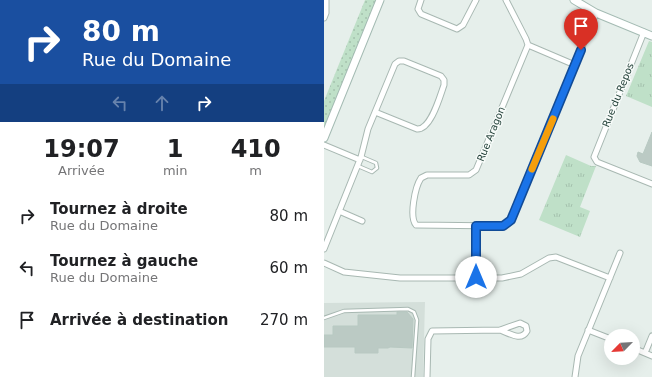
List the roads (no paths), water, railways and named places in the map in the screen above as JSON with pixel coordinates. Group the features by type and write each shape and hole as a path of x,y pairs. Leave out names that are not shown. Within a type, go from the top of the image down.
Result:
{"street":[{"path":"324,18 326,13 326,0"},
{"path":"324,138 380,0"},
{"path":"421,0 418,9 421,14 456,29 463,25 476,0"},
{"path":"506,0 528,45 575,65"},
{"path":"574,0 596,14 652,36"},
{"path":"476,277 476,226 503,226 511,220 596,14"},
{"name":"Rue du Repos","path":"644,32 594,158 597,162 652,184"},
{"name":"Rue Aragon","path":"476,226 420,226 414,223 414,201 421,178 427,175 469,175 476,170 528,45"},
{"path":"324,249 358,166 368,131 375,112 395,65 398,61 404,61 440,76 444,80 444,85 432,115 428,124 423,128 417,129 375,112"},
{"path":"324,146 361,158"},
{"path":"339,211 362,221"},
{"path":"575,377 577,358 620,253"},
{"path":"324,263 344,272 400,278 502,278 532,269 549,258 556,257 610,278"},
{"path":"427,377 428,339 432,331 500,330 520,323 526,326 527,331 525,335 520,337 500,330"},
{"path":"588,330 604,336"},
{"path":"645,353 652,336"},
{"path":"640,351 652,356"}],"lane":[{"path":"358,166 372,172 377,168 376,163 361,158"},
{"path":"324,318 344,311 408,309 414,312 416,320 413,377"}]}
